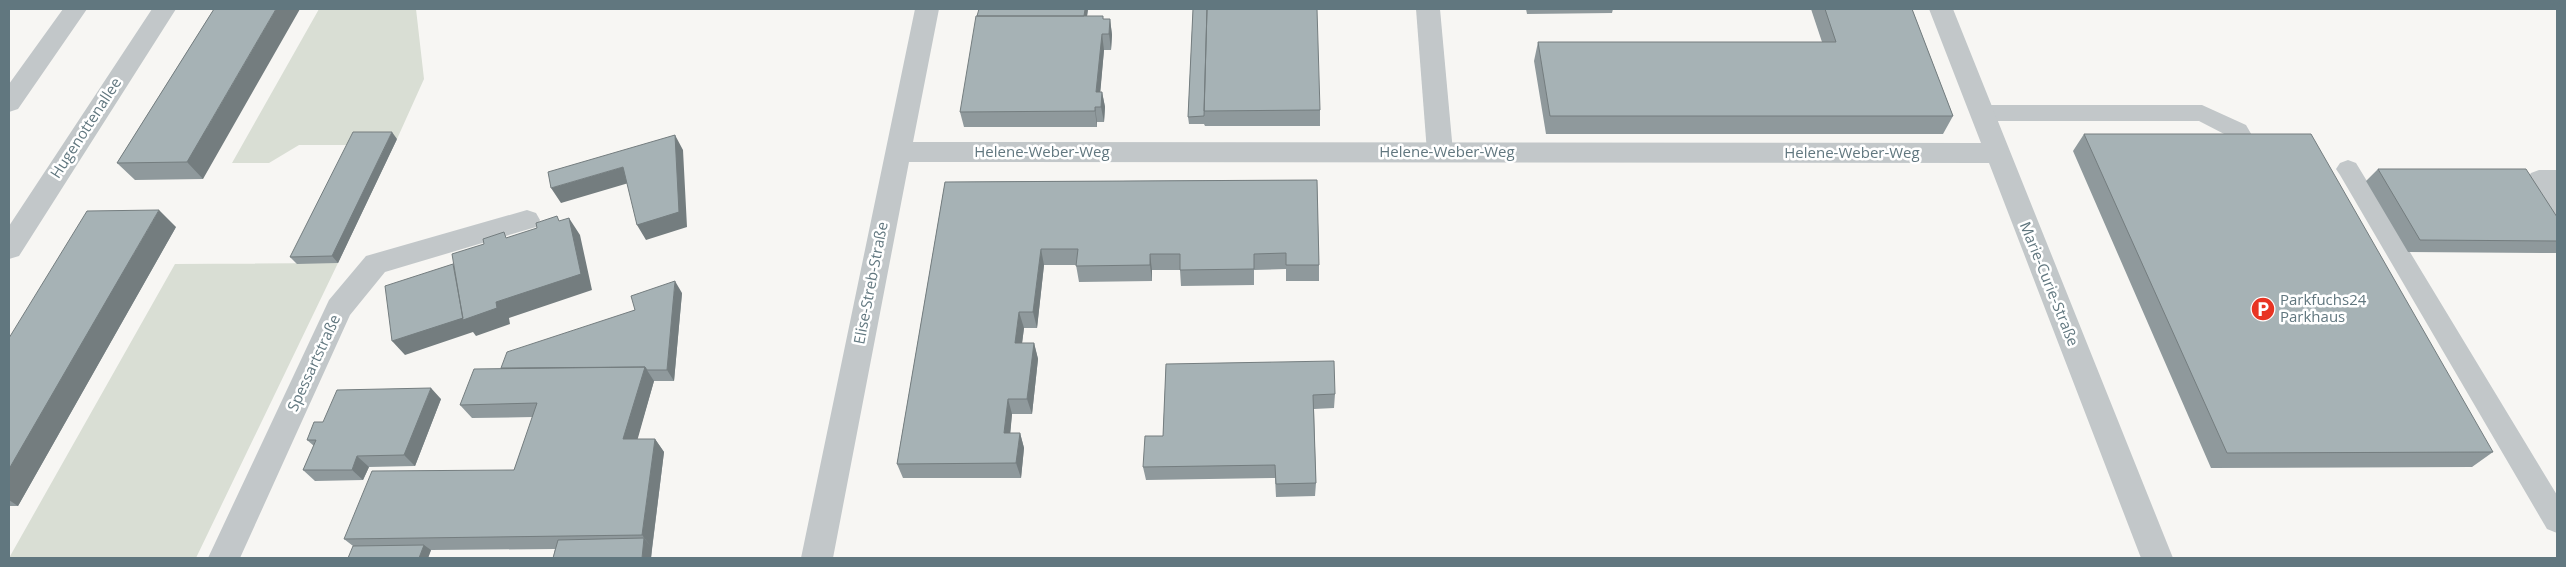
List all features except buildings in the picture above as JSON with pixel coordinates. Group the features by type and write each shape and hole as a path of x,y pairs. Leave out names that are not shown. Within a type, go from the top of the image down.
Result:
{"street":[{"path":"9,103 75,9"},
{"name":"Hugenottenallee","path":"9,248 164,9"},
{"name":"Elise-Streb-Straße","path":"816,558 927,9"},
{"path":"1428,9 1440,152"},
{"name":"Marie-Curie-Straße","path":"1941,9 2157,558"},
{"name":"Helene-Weber-Weg","path":"897,152 1997,153"},
{"name":"Spessartstraße","path":"224,558 339,308 376,264 527,220"}],"lane":[{"path":"1982,113 2202,113 2238,131 2249,151"},
{"path":"2348,169 2557,520"},
{"path":"2557,179 2538,179 2557,207"}],"shaded area":[{"path":"319,9 416,9 424,79 397,139 359,139 356,145 299,145 269,163 232,163"},
{"path":"338,263 196,558 9,558 175,264"}],"place":[{"name":"Parkfuchs24 Parkhaus","path":"2263,309"}]}
